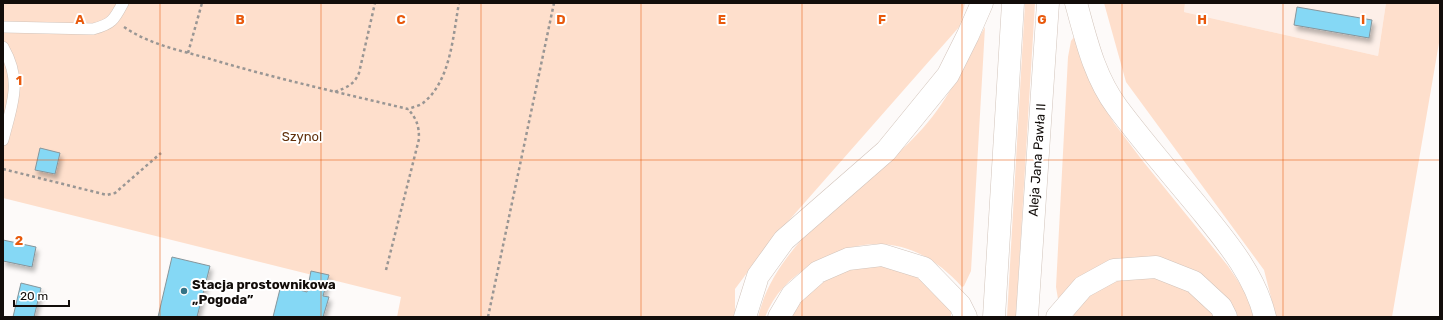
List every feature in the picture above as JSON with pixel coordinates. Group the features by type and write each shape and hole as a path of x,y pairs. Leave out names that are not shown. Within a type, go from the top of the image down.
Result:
{"main road":[{"path":"745,317 758,276 784,240 886,151 948,75 982,3"},
{"path":"994,317 1014,3"},
{"name":"Aleja Jana Pawła II","path":"1027,317 1048,3"},
{"path":"1076,3 1089,52 1100,78 1116,106 1235,253 1262,305 1265,317"},
{"path":"779,317 792,295 818,272 848,258 882,254 924,268 960,305 966,317"},
{"path":"1057,317 1083,287 1114,270 1156,267 1194,282 1222,307 1226,317"}],"lane":[{"path":"3,27 93,28 106,25 114,19 123,3"},
{"path":"3,47 14,71 15,86 3,140"}],"path":[{"path":"188,53 202,3"},
{"path":"335,92 355,82 359,73 375,3"},
{"path":"114,19 138,36 188,53 267,76 408,109 422,104 433,93 442,77 448,59 459,3"},
{"path":"488,317 554,3"},
{"path":"386,270 419,139 419,128 416,118 408,109"},
{"path":"3,169 107,195 115,192 161,153"}],"shaded area":[{"path":"1185,3 1386,3 1378,56 1184,12"}],"green space":[{"name":"Szynol","path":"3,3 965,3 960,26 770,242 735,289 735,317 397,317 401,297 3,198"},
{"path":"1025,3 1035,3 1016,317 1007,317"},
{"path":"1104,3 1185,3 1184,12 1378,56 1386,3 1440,3 1440,37 1392,317 1276,317 1264,270 1126,82"},
{"path":"985,27 971,271 964,286 962,287 928,258 910,250 891,245 872,244 852,247 832,254 796,275 778,294 765,317 758,317 769,287 785,260 805,236 828,214 902,150 933,116 957,79"},
{"path":"1074,37 1102,103 1114,123 1228,266 1246,293 1255,317 1236,317 1173,265 1070,286 1058,299 1056,287 1068,57 1071,41"},
{"path":"873,264 914,274 951,308 951,317 788,317 806,295 832,276 852,268"},
{"path":"1157,275 1195,295 1215,317 1074,317 1074,308 1091,289 1120,276"}],"building":[{"path":"1297,7 1372,20 1369,38 1294,25"},
{"path":"40,148 60,153 55,174 35,170"},
{"path":"3,240 36,247 32,267 3,261"},
{"name":"Stacja prostownikowa „Pogoda”","path":"172,257 210,266 197,317 158,317"},
{"path":"311,271 329,275 323,296 329,297 323,317 273,317 281,285 307,292"},
{"path":"21,283 41,288 34,317 13,317"}],"place":[{"name":"Stacja prostownikowa „Pogoda”","path":"184,291"}]}
